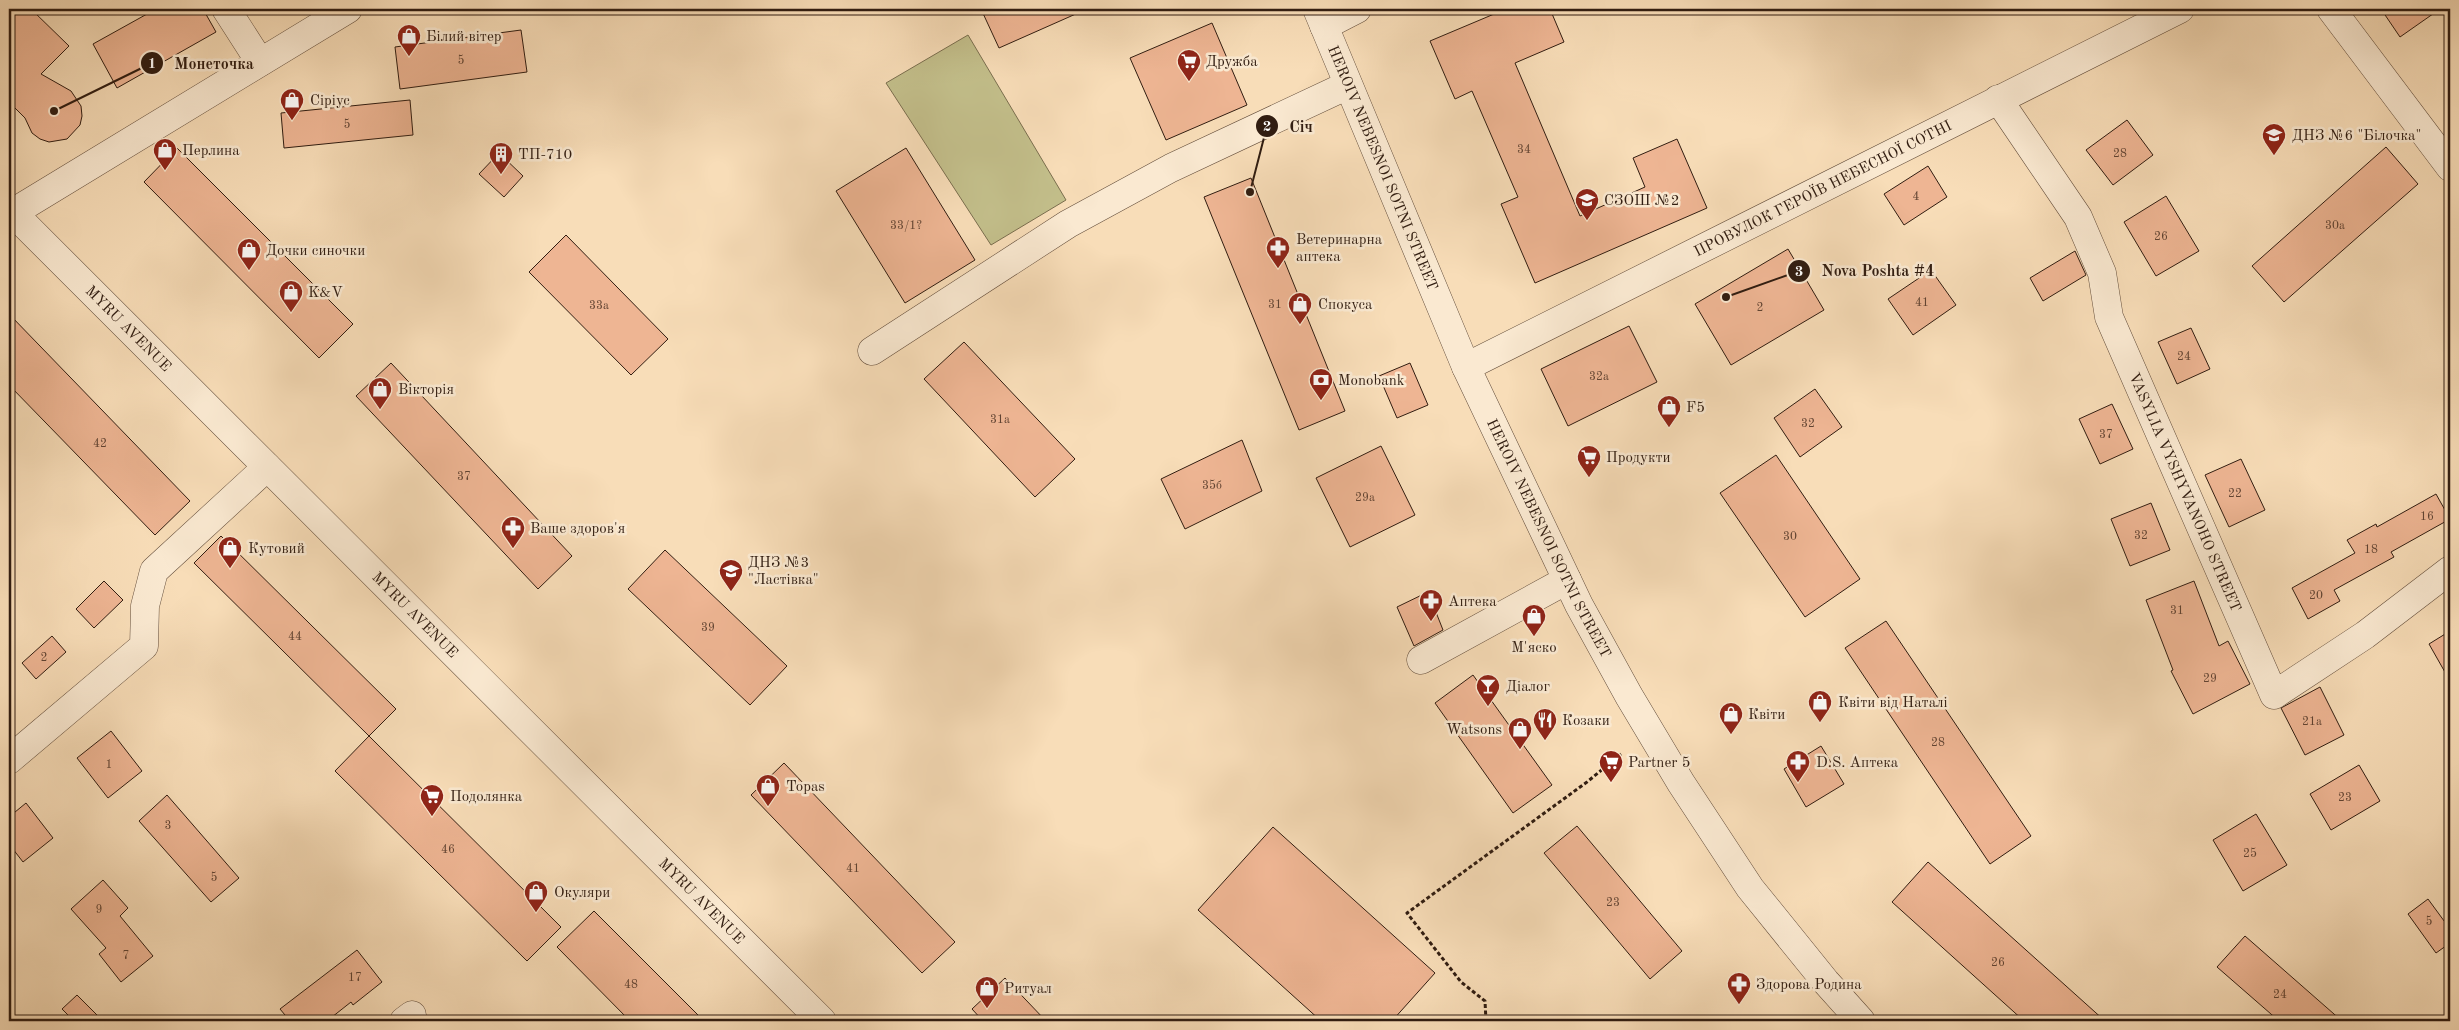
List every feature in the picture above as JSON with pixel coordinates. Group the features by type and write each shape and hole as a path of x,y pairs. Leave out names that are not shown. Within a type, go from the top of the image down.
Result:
{"street":[{"path":"226,9 260,62"},
{"path":"10,212 348,9"},
{"path":"1321,17 1357,9"},
{"name":"ПРОВУЛОК ГЕРОЇВ НЕБЕСНОЇ СОТНІ","path":"1466,367 2180,9"},
{"path":"2331,9 2450,167"},
{"name":"HEROIV NEBESNOI SOTNI STREET","path":"1321,17 1466,367 1567,580 1628,696 1681,783 1750,888 1826,982 1862,1021"},
{"path":"872,351 1068,224 1171,168 1348,85"},
{"name":"VASYLIA VYSHYVANOHO STREET","path":"1998,99 2078,217 2102,273 2109,317 2274,695 2365,635 2450,570"},
{"name":"MYRU AVENUE","path":"10,212 822,1021"},
{"path":"9,760 144,646 145,606 154,571 267,467"},
{"path":"1420,660 1567,580"}],"path":[{"path":"1486,1021 1485,1001 1461,982 1407,913 1587,782 1621,754"}],"shaded area":[{"path":"968,35 1066,200 991,245 886,83"}],"building":[{"path":"9,9 31,9 69,46 41,74 71,91 81,106 82,116 80,125 67,139 49,142 40,139 32,133 25,118 9,102"},
{"path":"156,9 203,9 216,32 117,88 93,44"},
{"path":"981,9 1087,9 999,48"},
{"path":"1506,9 1550,9 1564,42 1515,63 1580,216 1645,187 1633,158 1677,139 1707,208 1535,283 1501,204 1518,197 1472,91 1455,99 1430,41"},
{"path":"2381,9 2440,9 2400,37"},
{"name":"Дружба","path":"1212,23 1247,105 1166,140 1130,58"},
{"path":"521,30 527,72 400,89 395,47"},
{"path":"410,100 413,135 284,148 281,113"},
{"path":"2127,120 2153,155 2113,185 2086,150"},
{"path":"2386,147 2418,184 2284,302 2252,266"},
{"path":"177,148 353,324 319,358 144,182"},
{"path":"906,148 975,260 905,303 836,191"},
{"name":"ТП-710","path":"499,153 523,176 504,197 479,174"},
{"path":"1928,166 1947,197 1904,225 1884,194"},
{"path":"1251,178 1345,411 1299,430 1204,197"},
{"path":"2166,196 2199,251 2156,276 2124,222"},
{"path":"566,235 668,339 631,375 529,272"},
{"path":"1788,249 1824,310 1731,365 1695,304"},
{"path":"2075,251 2086,275 2043,301 2030,278"},
{"path":"1931,270 1956,305 1913,335 1888,299"},
{"path":"9,314 190,501 155,535 9,385"},
{"path":"1629,326 1657,382 1568,426 1541,369"},
{"path":"2191,328 2210,369 2177,384 2158,342"},
{"path":"964,342 1075,459 1035,497 924,379"},
{"path":"391,363 572,556 538,589 356,396"},
{"path":"1410,363 1428,405 1397,418 1379,376"},
{"path":"1815,389 1842,427 1800,457 1774,418"},
{"path":"2112,404 2133,449 2100,464 2079,419"},
{"path":"1242,440 1262,491 1185,529 1161,479"},
{"path":"1381,446 1415,515 1350,547 1316,478"},
{"path":"1776,455 1860,579 1805,617 1720,493"},
{"path":"2241,459 2265,510 2229,527 2205,475"},
{"path":"2436,494 2450,519 2391,552 2394,557 2334,590 2340,601 2308,619 2292,588 2355,553 2347,540 2376,524 2377,527"},
{"path":"2151,503 2170,550 2130,566 2111,519"},
{"path":"221,536 396,709 369,736 194,563"},
{"path":"665,550 787,666 750,705 628,589"},
{"path":"104,581 123,600 94,628 76,609"},
{"path":"2194,581 2219,646 2228,641 2250,684 2193,714 2171,671 2173,670 2146,600"},
{"path":"1428,592 1443,630 1414,646 1397,607"},
{"path":"1886,621 2031,836 1990,864 1845,648"},
{"path":"2450,631 2450,681 2429,644"},
{"path":"52,636 66,652 36,679 22,663"},
{"path":"1473,675 1552,785 1513,813 1435,703"},
{"path":"2320,687 2344,735 2305,755 2281,708"},
{"path":"111,731 142,771 108,798 77,758"},
{"path":"369,736 561,927 527,961 335,771"},
{"path":"1821,746 1844,784 1806,807 1784,769"},
{"path":"784,763 955,942 922,973 751,795"},
{"path":"2359,765 2380,801 2331,830 2310,794"},
{"path":"167,795 239,878 211,902 139,821"},
{"path":"26,803 53,838 23,862 9,844 9,817"},
{"path":"2256,814 2287,865 2243,891 2213,840"},
{"path":"1577,826 1682,951 1650,979 1544,853"},
{"path":"1273,827 1435,973 1392,1021 1321,1021 1198,910"},
{"path":"1928,862 2105,1021 2024,1021 1892,902"},
{"path":"103,880 128,908 120,916 153,956 121,982 99,954 106,948 71,909"},
{"path":"2428,899 2450,929 2450,943 2436,953 2408,914"},
{"path":"594,911 704,1021 630,1021 557,947"},
{"path":"2245,936 2342,1021 2279,1021 2217,967"},
{"path":"357,950 382,982 353,1005 351,1002 327,1021 290,1021 280,1009"},
{"path":"1005,978 1046,1021 983,1021 972,1009"},
{"path":"77,995 103,1021 74,1021 62,1009"}],"place":[{"name":"Білий вітер","path":"409,57"},
{"name":"Дружба","path":"1189,82"},
{"name":"Монеточка","path":"54,111"},
{"name":"Сіріус","path":"292,121"},
{"name":"ДНЗ №6 \"Білочка\"","path":"2274,156"},
{"name":"Перлина","path":"165,171"},
{"name":"ТП-710","path":"501,175"},
{"name":"Січ","path":"1250,192"},
{"name":"СЗОШ №2","path":"1587,221"},
{"name":"Ветеринарна аптека","path":"1278,269"},
{"name":"Дочки синочки","path":"249,271"},
{"name":"Nova Poshta #4","path":"1726,297"},
{"name":"K&V","path":"291,313"},
{"name":"Спокуса","path":"1300,325"},
{"name":"Monobank","path":"1321,401"},
{"name":"Вікторія","path":"380,410"},
{"name":"F5","path":"1669,428"},
{"name":"Продукти","path":"1589,478"},
{"name":"Ваше здоров'я","path":"513,549"},
{"name":"Кутовий","path":"230,569"},
{"name":"ДНЗ №3 \"Ластівка\"","path":"731,592"},
{"name":"Аптека","path":"1431,622"},
{"name":"М'яско","path":"1534,637"},
{"name":"Діалог","path":"1488,707"},
{"name":"Квіти від Наталі","path":"1820,723"},
{"name":"Квіти","path":"1731,735"},
{"name":"Козаки","path":"1545,741"},
{"name":"Watsons","path":"1520,750"},
{"name":"Partner 5","path":"1611,783"},
{"name":"D.S. Аптека","path":"1798,783"},
{"name":"Topas","path":"768,807"},
{"name":"Подолянка","path":"432,817"},
{"name":"Окуляри","path":"536,913"},
{"name":"Здорова Родина","path":"1739,1005"},
{"name":"Ритуал","path":"987,1009"}]}
